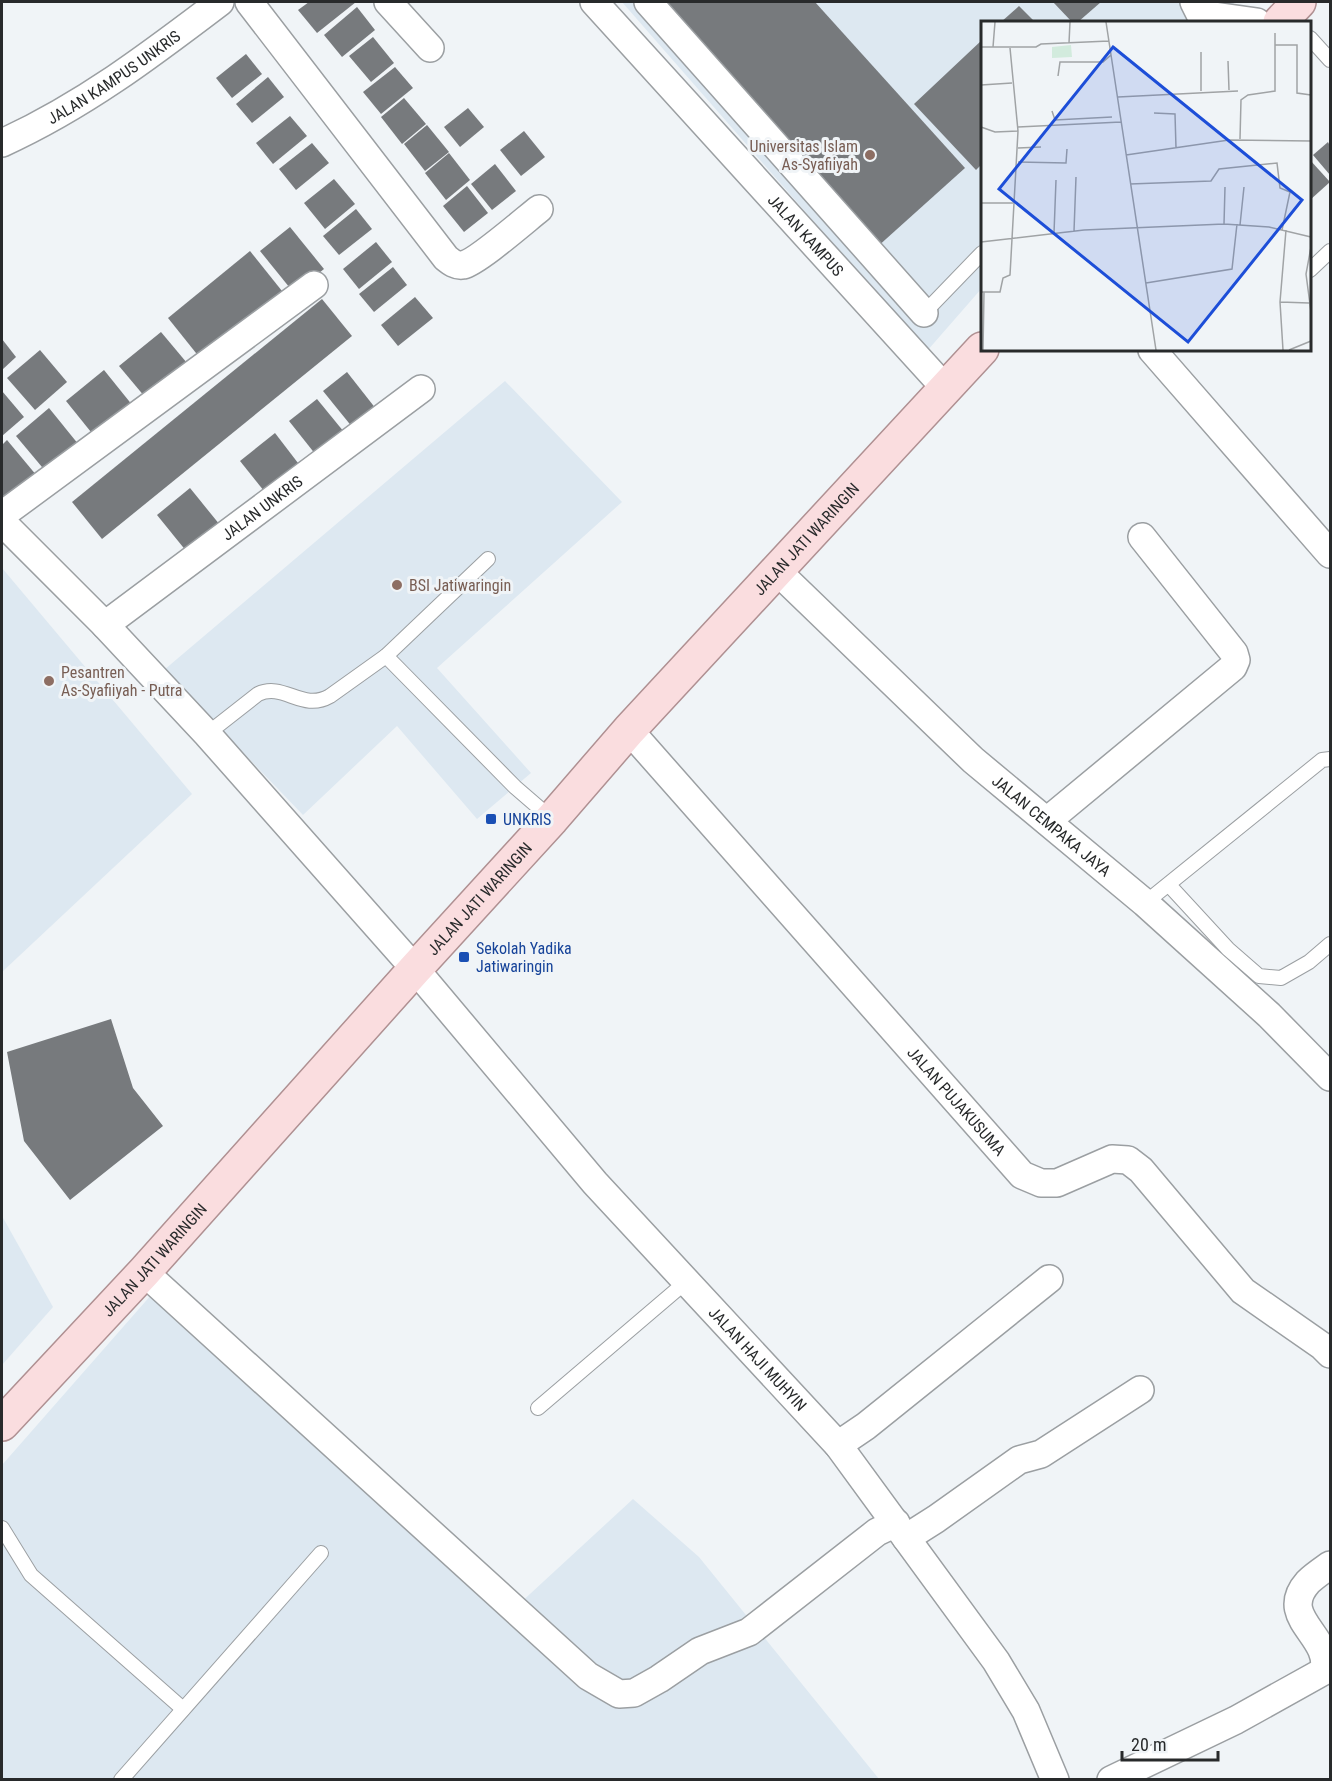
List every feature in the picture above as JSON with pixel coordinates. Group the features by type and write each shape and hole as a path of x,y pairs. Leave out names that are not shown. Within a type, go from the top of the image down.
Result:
{"main road":[{"name":"JALAN JATI WARINGIN","path":"2,1424 144,1272 552,819 629,730 981,350"}],"street":[{"name":"JALAN KAMPUS UNKRIS","path":"2,142 40,126 109,84 220,2"},
{"path":"249,2 446,258 453,264 462,265 474,259 539,209"},
{"path":"388,2 430,48"},
{"name":"JALAN KAMPUS","path":"594,2 946,389"},
{"path":"648,2 924,313"},
{"path":"1196,13 1288,20"},
{"path":"2,515 314,285"},
{"path":"1153,351 1330,554"},
{"name":"JALAN UNKRIS","path":"105,626 421,389"},
{"name":"JALAN HAJI MUHYIN","path":"2,522 207,734 415,969 595,1183 838,1445 996,1661 1026,1711 1055,1779"},
{"path":"1047,821 1233,667 1236,660 1234,653 1142,537"},
{"name":"JALAN CEMPAKA JAYA","path":"776,570 973,760 1145,903 1269,1015 1330,1077"},
{"name":"JALAN PUJAKUSUMA","path":"629,730 1022,1174 1041,1183 1057,1183 1112,1159 1128,1160 1141,1170 1243,1291 1330,1354"},
{"path":"144,1272 588,1676 619,1694 634,1693 700,1651 749,1632 877,1532 901,1531 936,1519 1019,1460 1041,1454 1140,1390"},
{"path":"838,1445 867,1426 1050,1279"},
{"path":"1112,1779 1236,1720 1324,1671 1329,1660 1326,1649 1298,1610 1299,1595 1308,1582 1330,1565"}],"lane":[{"path":"1311,42 1330,60"},
{"path":"1311,269 1330,251"},
{"path":"924,313 981,254"},
{"path":"207,734 266,690 275,690 311,702 322,701 386,656 488,559"},
{"path":"386,656 515,787 552,819"},
{"path":"1145,903 1322,760 1330,759"},
{"path":"1169,885 1228,949 1259,976 1281,978 1309,962 1330,944"},
{"path":"538,1408 687,1281"},
{"path":"2,1528 31,1575 183,1709"},
{"path":"121,1779 321,1553"}],"shaded area":[{"name":"Universitas Islam As-Syafiiyah","path":"622,2 1235,2 1218,21 981,21 981,289 927,351"},
{"name":"BSI Jatiwaringin","path":"505,381 622,502 437,668 531,773 477,819 397,726 303,815 164,670"},
{"name":"Pesantren As-Syafiiyah - Putra","path":"2,568 192,794 2,972"},
{"path":"2,1216 53,1307 2,1365"},
{"path":"152,1294 505,1617 633,1499 699,1557 879,1779 2,1780 2,1465"}],"building":[{"path":"309,2 356,2 317,33 298,10"},
{"path":"653,2 815,2 965,168 876,248"},
{"path":"1053,2 1101,2 1079,21 1071,21"},
{"path":"1019,6 1034,21 1002,21"},
{"path":"357,7 375,30 342,57 324,35"},
{"path":"373,37 394,63 371,82 349,56"},
{"path":"981,41 981,165 976,170 914,104"},
{"path":"246,54 262,74 232,98 216,78"},
{"path":"395,67 413,88 381,114 363,92"},
{"path":"268,77 284,97 252,123 236,104"},
{"path":"404,98 426,124 402,144 381,117"},
{"path":"468,108 484,127 460,147 444,127"},
{"path":"290,116 307,136 273,164 256,143"},
{"path":"427,125 449,152 425,171 404,144"},
{"path":"524,131 545,157 521,176 500,150"},
{"path":"1328,142 1330,146 1330,175 1313,155"},
{"path":"312,143 329,163 296,190 279,169"},
{"path":"449,153 470,180 446,200 425,173"},
{"path":"1311,161 1330,182 1311,199"},
{"path":"495,164 516,191 492,210 471,184"},
{"path":"334,179 355,204 325,229 304,203"},
{"path":"467,186 488,213 464,232 443,206"},
{"path":"356,209 372,229 339,255 323,236"},
{"path":"290,227 324,269 294,293 260,251"},
{"path":"376,242 392,262 359,289 343,269"},
{"path":"250,251 282,291 200,358 168,318"},
{"path":"393,267 407,285 374,312 359,294"},
{"path":"415,297 433,318 398,346 381,325"},
{"path":"322,299 352,336 102,539 72,502"},
{"path":"161,332 187,363 145,397 119,366"},
{"path":"2,339 16,357 2,370"},
{"path":"40,350 67,382 35,410 7,378"},
{"path":"104,370 133,406 95,437 66,401"},
{"path":"347,372 380,414 357,433 323,391"},
{"path":"2,391 24,417 2,436"},
{"path":"317,399 344,432 316,455 289,421"},
{"path":"49,408 79,445 47,473 16,436"},
{"path":"275,433 298,463 264,491 240,461"},
{"path":"7,440 37,476 2,506 2,445"},
{"path":"190,488 220,525 187,552 157,515"},
{"path":"111,1019 133,1088 163,1126 70,1200 24,1141 7,1052"}],"place":[{"name":"Universitas Islam As-Syafiiyah","path":"870,155"},
{"name":"BSI Jatiwaringin","path":"397,585"},
{"name":"Pesantren As-Syafiiyah - Putra","path":"49,681"},
{"name":"UNKRIS","path":"491,819"},
{"name":"Sekolah Yadika Jatiwaringin","path":"464,957"}]}
